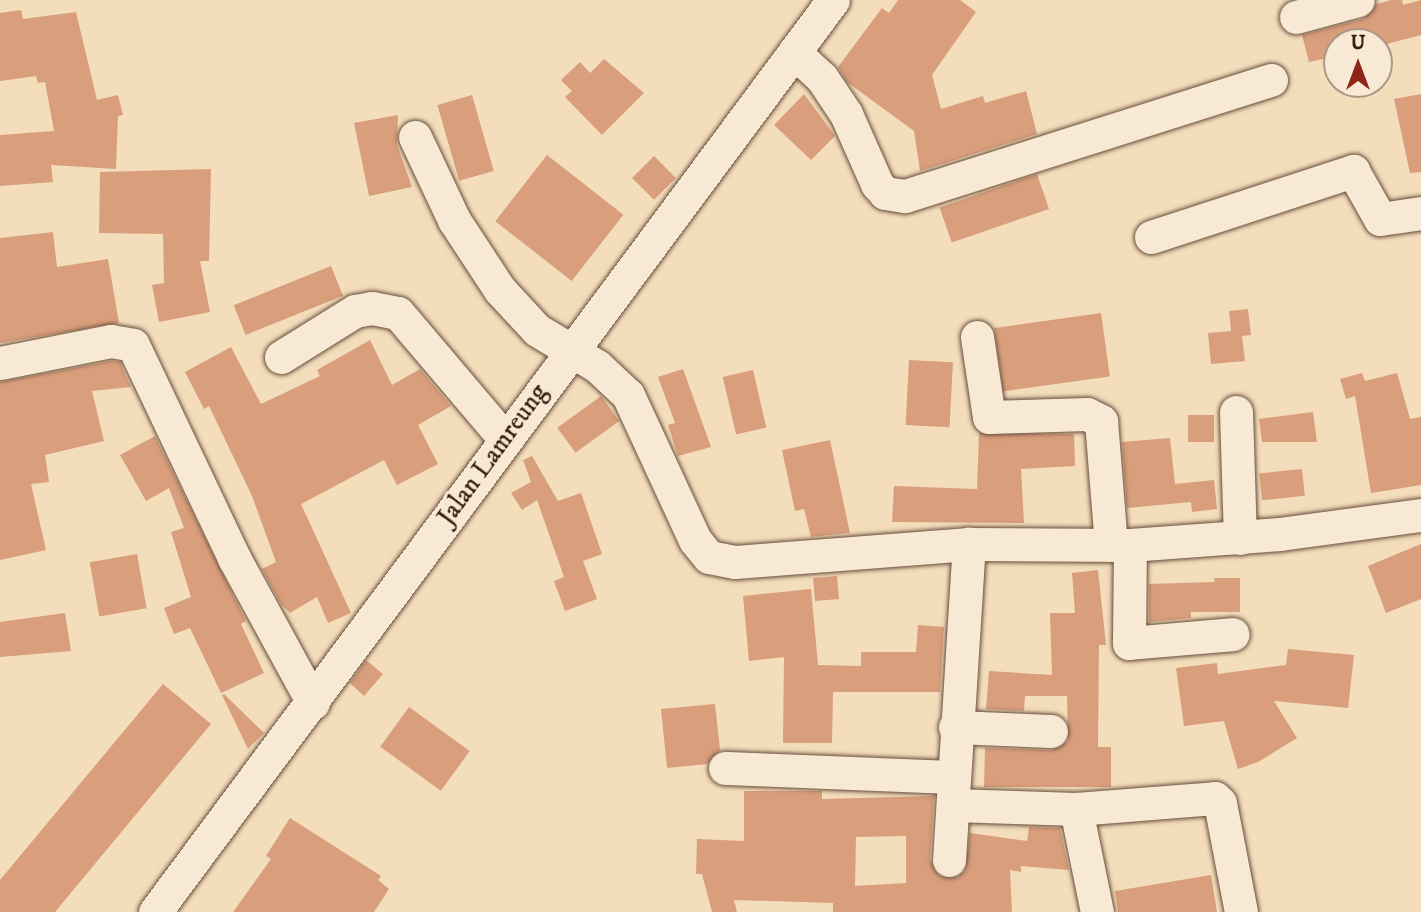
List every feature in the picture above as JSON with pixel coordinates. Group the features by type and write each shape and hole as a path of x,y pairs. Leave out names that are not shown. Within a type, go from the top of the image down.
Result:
{"street":[{"name":"Jalan Lamreung","path":"155,912 313,703 568,351 833,0"},
{"path":"1296,17 1358,0"},
{"path":"794,52 822,78 846,114 877,184 885,193 905,196 1271,80"},
{"path":"415,137 478,261 537,330 611,377 628,395 695,540 709,556 735,562 969,544 1121,545 1240,538 1421,515"},
{"path":"1151,237 1353,171 1380,219 1421,213"},
{"path":"281,357 355,311 372,308 398,313 505,439"},
{"path":"977,337 989,416 1087,414 1101,421 1121,545 1129,643 1233,634"},
{"path":"0,363 111,341 132,345 234,558 313,703"},
{"path":"1236,412 1240,538"},
{"path":"949,860 955,727 969,544"},
{"path":"955,727 1051,732"},
{"path":"725,768 954,791 1076,809 1215,798 1220,803 1241,912"},
{"path":"1076,809 1097,912"}],"building":[{"path":"898,0 960,0 976,12 932,75 941,109 983,96 985,103 1026,91 1037,134 920,171 914,131 847,82 838,67 882,8 889,13"},
{"path":"1402,0 1403,5 1421,0 1421,35 1393,42 1393,28 1329,28 1363,19 1377,4"},
{"path":"21,10 23,19 76,12 97,100 118,95 123,115 118,116 116,169 51,165 53,182 0,186 0,135 54,131 45,82 38,83 36,76 0,81 0,13"},
{"path":"1323,29 1323,59 1309,62 1302,35"},
{"path":"604,59 644,93 602,135 565,97 572,91 561,80 580,62 590,73"},
{"path":"804,94 835,136 811,160 774,125"},
{"path":"1421,94 1421,172 1410,173 1394,99"},
{"path":"472,95 494,171 459,181 437,105"},
{"path":"398,115 397,145 412,187 369,196 354,123"},
{"path":"547,155 623,215 572,281 495,221"},
{"path":"654,156 676,178 654,200 632,178"},
{"path":"211,169 209,261 200,261 210,312 159,322 152,285 164,283 163,234 99,233 100,172"},
{"path":"1037,174 1049,209 952,243 940,208"},
{"path":"53,232 57,267 108,259 119,323 0,343 0,238"},
{"path":"331,266 343,296 246,335 234,305"},
{"path":"1248,309 1251,335 1242,336 1245,361 1211,364 1208,333 1231,331 1229,311"},
{"path":"1101,313 1110,376 1003,391 994,328"},
{"path":"370,340 392,385 420,369 451,406 418,425 438,464 397,485 384,460 301,504 351,613 328,623 317,597 290,613 281,604 262,569 276,562 252,496 209,406 204,409 185,372 231,347 261,404 320,376 317,370"},
{"path":"909,360 953,362 950,427 906,425"},
{"path":"111,361 120,362 131,387 92,391 104,441 45,455 49,482 31,484 46,550 0,560 0,382"},
{"path":"683,369 711,447 678,456 668,425 675,423 658,377"},
{"path":"753,370 766,427 736,434 723,377"},
{"path":"1362,373 1365,381 1397,373 1410,419 1421,417 1421,485 1371,493 1355,396 1346,399 1340,379"},
{"path":"601,396 619,421 576,453 557,428"},
{"path":"1313,412 1317,442 1262,442 1259,419"},
{"path":"1188,415 1214,415 1214,442 1188,442"},
{"path":"979,433 1074,434 1075,466 1021,469 1024,523 892,522 894,486 977,489"},
{"path":"155,436 246,621 241,624 264,673 221,693 190,628 174,634 164,608 191,597 171,532 184,528 169,488 146,501 120,455"},
{"path":"1170,438 1175,484 1214,480 1217,509 1192,512 1191,502 1127,508 1122,442"},
{"path":"830,440 850,533 811,537 804,509 795,511 782,450"},
{"path":"532,456 558,501 581,493 602,554 583,561 597,599 565,611 554,581 564,577 537,500 522,510 511,493 531,482 523,460"},
{"path":"1302,469 1305,496 1262,500 1259,473"},
{"path":"1421,544 1421,599 1386,613 1368,566"},
{"path":"137,554 147,608 99,616 90,562"},
{"path":"1098,570 1106,645 1099,645 1098,747 1111,747 1111,787 984,787 985,748 1051,750 1068,741 1067,696 1025,696 1024,711 986,709 989,671 1052,675 1050,613 1075,613 1072,573"},
{"path":"837,576 839,599 815,601 813,578"},
{"path":"1214,578 1240,578 1240,612 1191,612 1191,618 1149,622 1149,584 1215,582"},
{"path":"811,589 818,665 861,666 861,652 916,652 918,625 944,627 940,692 833,692 832,743 783,743 784,657 749,661 743,596"},
{"path":"65,613 71,651 0,657 0,622"},
{"path":"1288,649 1354,655 1348,708 1274,701 1297,738 1258,762 1238,769 1224,721 1184,726 1176,668 1217,663 1218,674 1286,665"},
{"path":"366,660 383,674 364,696 350,683"},
{"path":"163,684 211,724 55,912 0,912 0,880"},
{"path":"222,695 264,733 248,749"},
{"path":"715,704 720,750 707,764 667,768 661,709"},
{"path":"409,707 470,751 441,791 380,747"},
{"path":"744,791 822,791 822,799 934,796 930,859 939,876 957,877 965,871 970,833 1027,841 1029,827 1060,828 1069,870 1021,866 1021,872 1010,870 1012,912 833,912 833,903 734,900 737,912 712,912 702,874 696,874 697,839 744,841","holes":["906,836 906,883 855,886 856,837"]},
{"path":"290,818 381,876 378,880 389,889 374,912 233,912 271,859 266,856"},
{"path":"1211,875 1217,912 1118,912 1115,891"}]}
